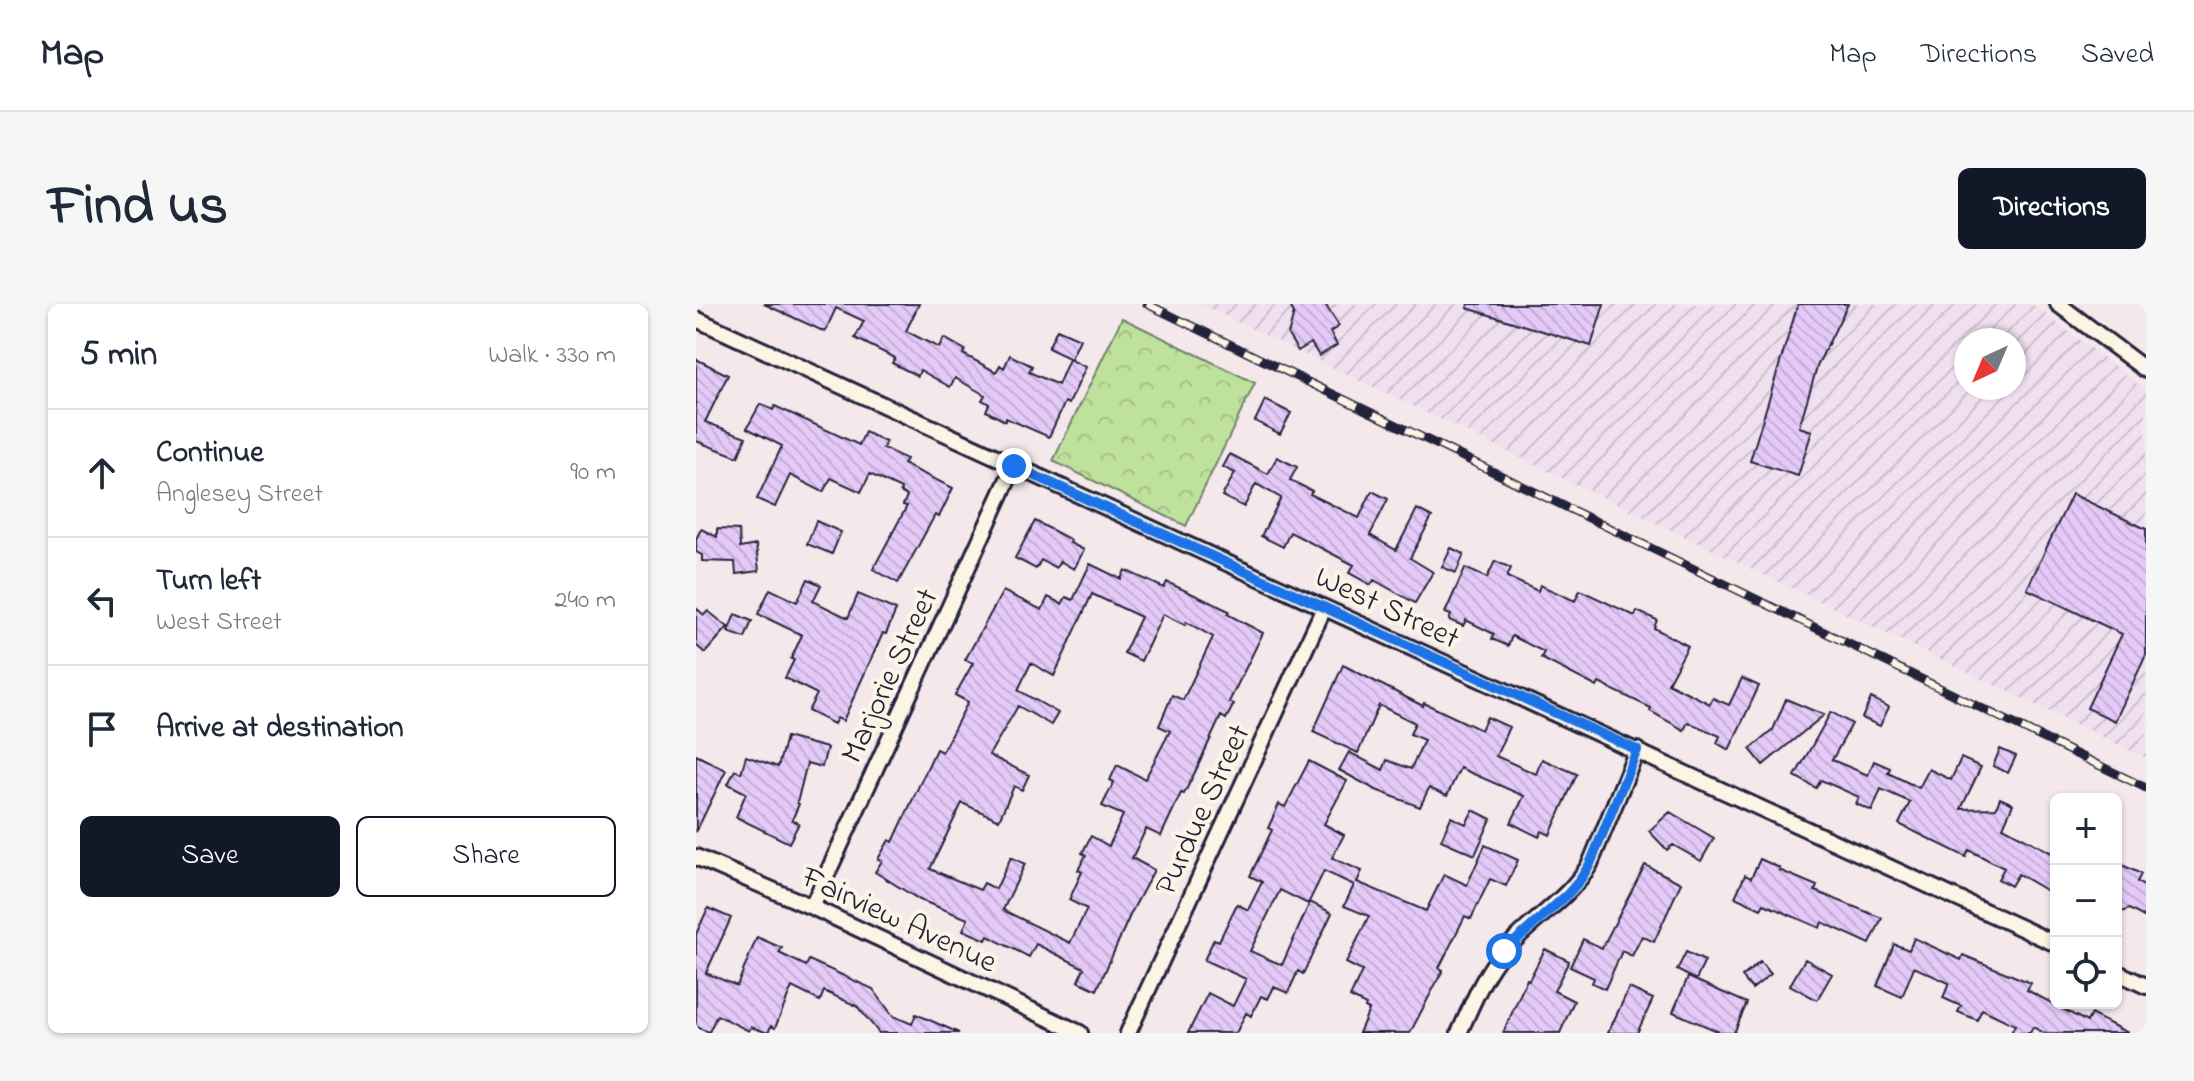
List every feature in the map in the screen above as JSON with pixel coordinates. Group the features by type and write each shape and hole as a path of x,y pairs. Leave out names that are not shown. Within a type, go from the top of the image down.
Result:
{"street":[{"path":"2058,304 2146,370"},
{"name":"West Street","path":"696,319 2050,941"},
{"name":"Marjorie Street","path":"812,907 1014,466"},
{"name":"Purdue Street","path":"1128,1033 1324,608"},
{"path":"1459,1033 1493,964 1580,880 1590,864 1637,750"},
{"name":"Fairview Avenue","path":"696,857 812,907 1080,1033"},
{"path":"2122,975 2146,986"}],"shaded area":[{"path":"1200,304 2032,304 2146,390 2146,758"}],"green space":[{"path":"1122,318 1255,383 1186,526 1053,461"}],"building":[{"path":"764,304 919,304 906,331 939,348 944,338 965,350 963,354 996,372 1000,365 1004,368 1010,355 1032,366 1029,372 1058,385 1069,359 1086,367 1049,437 986,411 989,404 982,400 985,395 955,378 950,387 920,370 918,376 892,363 895,358 855,338 864,321 836,308 825,332"},
{"path":"1289,304 1325,304 1339,326 1330,332 1337,345 1319,356 1311,343 1298,351 1288,335 1294,313"},
{"path":"1468,304 1604,304 1591,346 1467,308"},
{"path":"1798,304 1848,304 1818,364 1799,427 1812,431 1798,476 1750,461"},
{"path":"1057,329 1080,339 1071,359 1048,348"},
{"path":"696,359 728,375 705,422 746,437 738,457 696,441"},
{"path":"1265,400 1291,413 1280,434 1255,421"},
{"path":"760,404 773,410 775,406 859,445 865,432 886,442 883,448 906,459 903,464 953,488 939,517 935,515 898,583 873,569 907,506 903,505 907,496 900,492 901,489 870,474 861,492 831,478 823,492 790,475 775,507 757,499 782,446 747,428"},
{"path":"1230,454 1268,474 1277,457 1297,467 1290,480 1312,491 1310,494 1359,518 1372,491 1388,499 1370,535 1396,550 1417,509 1432,517 1410,558 1433,572 1415,603 1374,580 1371,585 1349,573 1354,565 1290,532 1283,547 1261,536 1281,498 1256,484 1244,507 1222,496 1235,473 1223,467"},
{"path":"2072,494 2146,529 2146,655 2115,721 2087,708 2122,634 2027,589"},
{"path":"816,521 841,532 832,554 807,544"},
{"path":"1035,521 1084,550 1074,569 1060,561 1056,568 1041,560 1036,569 1015,558"},
{"path":"701,529 717,537 717,529 739,530 740,548 756,545 759,571 736,574 735,562 702,561 702,555 696,552 696,539"},
{"path":"1451,548 1464,554 1456,573 1442,567"},
{"path":"1495,561 1511,568 1507,577 1538,591 1540,585 1575,601 1580,590 1635,616 1637,611 1657,620 1654,628 1688,646 1668,683 1710,704 1713,698 1729,705 1742,678 1759,686 1729,750 1717,743 1720,736 1688,722 1684,730 1650,711 1651,708 1599,683 1597,687 1541,658 1544,652 1512,636 1508,646 1492,639 1494,634 1466,620 1463,626 1449,620 1451,615 1445,613 1465,568 1487,578"},
{"path":"1090,564 1121,579 1125,570 1164,588 1167,582 1229,611 1227,614 1263,633 1229,702 1234,704 1226,719 1221,716 1161,836 1146,829 1132,858 1154,870 1097,990 1078,981 1084,968 1036,944 1029,957 988,936 986,940 963,930 968,919 920,900 875,872 882,861 878,859 889,840 893,842 936,749 942,752 968,702 955,695 973,663 965,660 1003,591 1042,610 1048,597 1062,604 1066,597 1073,600","holes":["1092,594 1141,617 1124,653 1141,661 1163,614 1213,637 1183,700 1172,695 1159,726 1170,731 1145,779 1117,765 1110,780 1114,782 1102,806 1123,815 1109,846 1091,836 1082,853 1086,855 1078,870 1082,872 1069,900 1087,909 1070,943 1003,910 1025,864 1011,857 996,889 984,883 980,890 930,869 962,803 999,820 1014,786 1022,790 1029,775 989,755 1018,706 1051,725 1058,713 1018,690 1031,663 1054,676"]},
{"path":"808,579 821,585 813,601 848,618 858,594 896,610 843,721 837,718 834,724 808,711 817,694 785,678 802,635 758,614 770,589 797,602"},
{"path":"696,608 704,615 708,611 728,627 705,653 696,645"},
{"path":"735,614 752,621 745,638 728,632"},
{"path":"1343,665 1423,706 1424,703 1481,730 1487,717 1509,727 1496,756 1536,774 1542,759 1577,774 1550,835 1542,831 1539,837 1511,823 1524,796 1460,768 1447,796 1429,788 1420,807 1376,790 1339,770 1349,752 1383,770 1387,760 1411,769 1424,740 1410,734 1415,723 1379,705 1358,753 1313,732"},
{"path":"1871,698 1889,707 1880,726 1862,718"},
{"path":"1786,699 1824,715 1763,765 1750,749 1773,730"},
{"path":"1831,712 1852,724 1832,760 1868,775 1874,761 1890,768 1888,773 1919,788 1929,769 1951,780 1961,758 1981,767 1961,809 1996,808 2000,798 2013,804 2003,827 2050,852 2050,893 2018,874 2011,886 1998,879 2004,868 1969,850 1966,857 1899,824 1910,802 1881,789 1872,811 1856,804 1859,797 1821,780 1816,788 1795,776"},
{"path":"786,737 827,748 822,767 807,763 799,804 792,820 799,823 789,843 736,817 746,793 728,784 735,770 741,773 746,756 778,767"},
{"path":"2000,749 2016,756 2008,773 1993,766"},
{"path":"696,755 726,770 696,832"},
{"path":"1309,761 1347,781 1324,824 1344,835 1332,858 1362,871 1357,882 1426,911 1444,874 1467,885 1485,845 1518,860 1506,886 1490,879 1471,919 1465,916 1439,968 1443,970 1410,1033 1359,1033 1369,1010 1365,1008 1366,1005 1350,997 1362,971 1346,963 1369,916 1344,906 1354,885 1324,871 1308,904 1280,890 1250,951 1282,965 1310,902 1332,913 1303,974 1298,971 1288,993 1274,987 1268,999 1261,996 1251,1016 1246,1013 1236,1033 1188,1033 1208,993 1233,1006 1246,979 1204,960 1214,939 1219,941 1237,904 1248,910 1262,882 1250,876 1272,830 1268,828 1279,804 1285,807"},
{"path":"1473,810 1491,819 1475,855 1441,840 1451,817 1466,824"},
{"path":"1670,812 1714,838 1701,861 1673,845 1667,850 1649,831"},
{"path":"1760,859 1817,886 1815,891 1882,918 1870,944 1822,922 1820,928 1764,904 1761,909 1735,897 1745,875 1751,878"},
{"path":"1645,865 1681,883 1654,942 1642,936 1632,956 1622,951 1605,989 1592,983 1594,978 1570,967 1583,939 1602,948"},
{"path":"2122,865 2141,874 2137,882 2146,887 2146,918 2129,909 2122,912"},
{"path":"708,908 731,918 706,973 737,986 757,937 782,948 779,953 806,966 809,960 873,989 893,1016 912,1024 916,1014 959,1033 879,1033 857,1006 824,991 820,1001 792,987 775,1028 771,1026 768,1033 751,1027 749,1031 717,1015 709,1032 696,1027 696,934"},
{"path":"1914,938 1961,960 1963,955 2031,983 2027,990 2050,1002 2050,1009 2063,1009 2087,1022 2091,1014 2128,1033 2044,1033 2033,1027 2030,1033 2011,1033 2015,1025 1982,1009 1977,1020 1958,1012 1961,1006 1943,998 1949,983 1914,967 1902,997 1877,986 1894,944 1909,950"},
{"path":"1545,949 1569,961 1554,991 1574,1001 1560,1033 1503,1033 1527,979"},
{"path":"1686,952 1705,961 1696,980 1677,970"},
{"path":"1805,959 1832,974 1817,1000 1790,985"},
{"path":"1760,962 1771,974 1752,989 1742,977"},
{"path":"1688,977 1747,1003 1734,1033 1722,1033 1673,1012"},
{"path":"1629,988 1653,999 1637,1033 1608,1033"}],"railway":[{"path":"1147,304 2146,788"}],"route":[{"path":"1014,466 1637,750 1590,864 1580,880 1504,951"}]}
